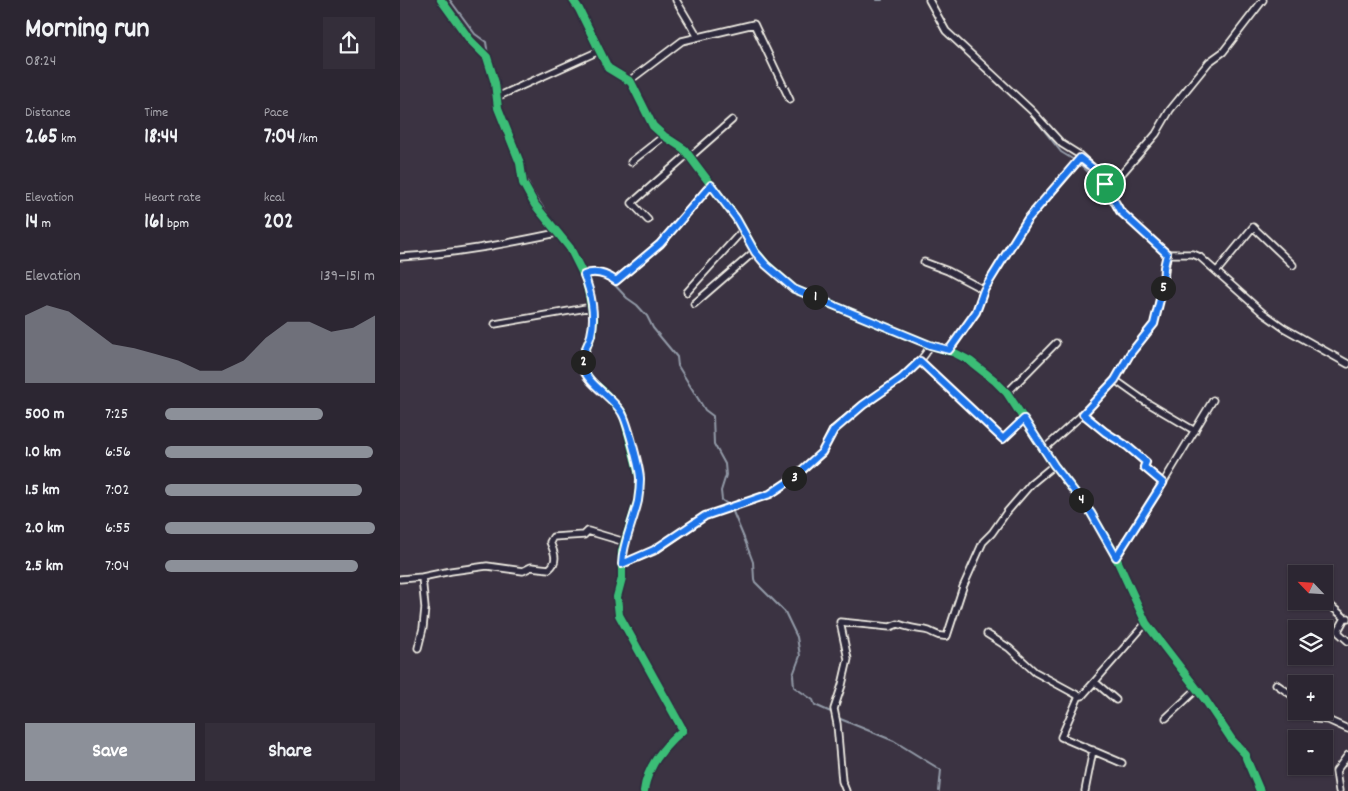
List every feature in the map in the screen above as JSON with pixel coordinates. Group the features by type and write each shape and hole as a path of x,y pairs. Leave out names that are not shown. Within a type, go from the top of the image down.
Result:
{"street":[{"path":"441,0 470,40 487,57 496,83 498,108 520,163 524,183 535,205 570,248 584,275 594,320 591,336 582,357 584,370 590,380 602,390 622,413 640,478 638,500 622,551 622,578 617,597 619,615 682,730 671,740 651,766 644,791"},
{"path":"573,0 608,68 631,82 653,126 684,149 689,155 736,218 755,252 766,265 794,289 930,345 949,350 970,361 1007,393 1054,465 1091,513 1116,557 1146,624 1197,689 1232,740 1246,755 1260,791"},
{"path":"676,0 698,37"},
{"path":"929,0 946,32 1032,111 1062,144 1078,154 1080,158 1094,169 1120,211 1167,254 1193,254 1200,256 1263,313 1284,328 1348,364"},
{"path":"1105,184 1113,182 1119,177 1156,134 1170,110 1209,62 1223,52 1263,0"},
{"path":"628,81 682,41 754,24 790,100"},
{"path":"497,97 599,51"},
{"path":"648,220 632,203 732,120"},
{"path":"631,162 664,136"},
{"path":"949,350 976,312 984,290 1027,220 1080,158"},
{"path":"584,275 589,273 605,274 616,281 660,244 711,185"},
{"path":"1217,271 1252,227 1293,265"},
{"path":"687,292 742,231"},
{"path":"400,258 429,256 557,233"},
{"path":"694,304 755,252"},
{"path":"1044,449 1083,414 1115,380 1130,354 1154,324 1163,287 1167,254"},
{"path":"924,262 948,271 984,290"},
{"path":"495,324 592,307"},
{"path":"1007,393 1056,343"},
{"path":"622,564 654,550 705,516 770,494 791,480 822,452 834,430 863,405 902,378 920,361 930,345"},
{"path":"920,361 1003,439 1024,419"},
{"path":"1115,380 1146,402 1195,431"},
{"path":"1116,557 1213,400"},
{"path":"1083,414 1146,462 1144,467 1163,483"},
{"path":"846,791 842,781 834,709 848,659 840,622 890,626 898,624 918,631 926,630 940,637 947,636 963,587 983,542 1031,484 1054,465"},
{"path":"400,579 487,566 523,571 531,567 549,569 553,566 556,557 550,542 553,537 584,535 588,531 625,542"},
{"path":"418,648 425,608 422,577"},
{"path":"1333,608 1346,618 1339,629 1339,633 1348,641"},
{"path":"1122,763 1061,737 1079,696 1082,696 1146,624"},
{"path":"987,634 1009,648 1035,672 1079,696"},
{"path":"1095,682 1116,700"},
{"path":"1276,684 1288,692"},
{"path":"1166,718 1197,689"},
{"path":"1328,720 1348,729"},
{"path":"1085,791 1092,750"},
{"path":"1339,791 1336,771 1348,755"}],"waterway":[{"path":"450,0 475,34 486,42 488,55"},
{"path":"877,0 882,0"},
{"path":"926,0 942,31 1013,97"},
{"path":"500,98 501,106 522,162"},
{"path":"1031,114 1061,152 1079,163 1100,184 1118,215 1132,225"},
{"path":"524,169 529,185 555,225"},
{"path":"574,251 587,272"},
{"path":"590,276 603,277"},
{"path":"611,281 647,316 653,328 677,357 678,366 705,410 713,416 714,444 725,464 726,475 721,491 722,500 731,507 744,538 753,562 755,582 785,612 797,637 800,656 793,675 794,687 813,700 815,705 833,713"},
{"path":"838,718 894,741 941,770 939,791"}],"cycle path":[{"path":"441,0 470,40 487,57 495,83 498,108 520,163 523,183 535,205 570,248 586,280 594,320 591,336 582,357 584,370 590,380 623,413 640,479 638,500 622,551 622,578 617,597 619,615 683,730 657,757 649,773 644,791"},
{"path":"573,0 608,68 631,82 653,126 684,149 736,218 755,251 767,265 794,289 930,345 955,353 970,361 1007,393 1054,465 1091,513 1112,549 1146,623 1206,701 1232,740 1246,755 1260,791"}],"route":[{"path":"1080,158 1094,169 1105,184 1120,211 1167,254 1163,287 1154,324 1130,354 1115,380 1083,414 1091,422 1127,446 1146,462 1144,467 1163,483 1116,557 1091,513 1054,465 1024,419 1003,439 920,361 902,378 863,405 834,430 822,452 791,480 770,494 705,516 654,550 622,564 622,551 638,500 640,478 622,413 602,390 590,380 584,370 582,357 591,336 594,320 590,295 584,275 589,273 605,274 616,281 652,248 660,244 711,185 736,218 755,252 766,265 794,289 930,345 949,350 976,312 984,290 1027,220 1080,158"}]}
